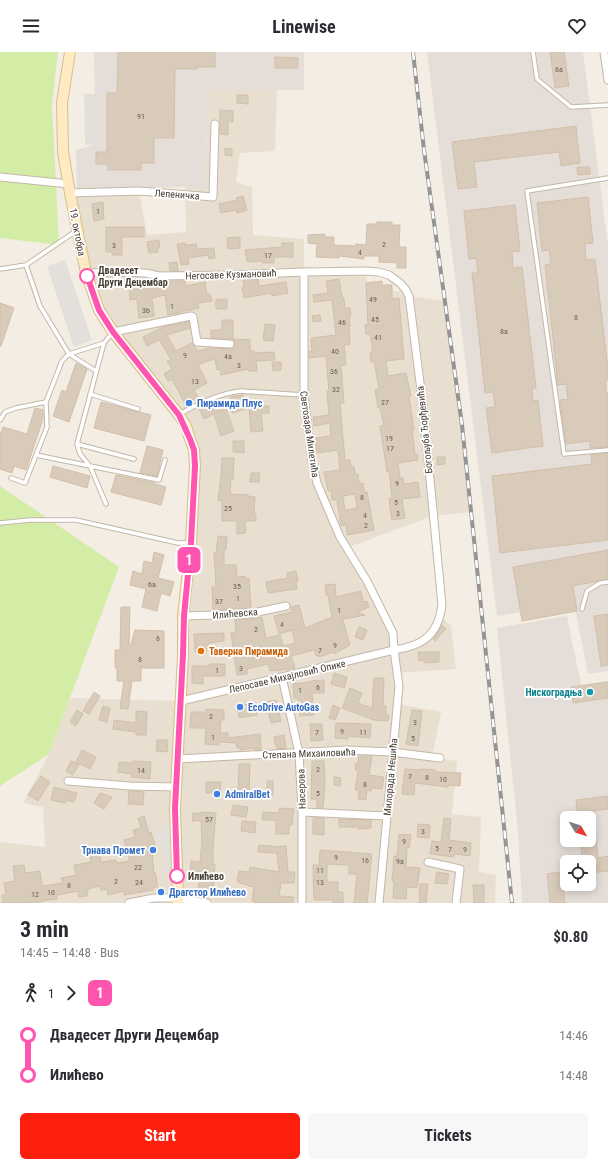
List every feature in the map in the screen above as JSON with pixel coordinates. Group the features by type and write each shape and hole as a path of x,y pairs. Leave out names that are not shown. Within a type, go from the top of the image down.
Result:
{"street":[{"name":"19. октобра","path":"70,52 62,103 63,152 86,273 99,310 113,332 179,415 186,426 194,450 195,466 191,543 184,616 175,808 177,901"},
{"path":"604,52 608,80"},
{"name":"Лепеничка","path":"69,188 139,191 212,197 215,124"},
{"path":"0,177 69,188"},
{"name":"Негосаве Кузмановић","path":"86,273 145,273 166,276 304,272"},
{"name":"Светозара Милетића","path":"304,272 304,395 312,461 317,483 340,537 367,581 393,633 394,650"},
{"name":"Богољуба Ђорђевића","path":"304,272 378,272 389,275 400,283 409,296 423,406 442,606 441,617 426,640 417,645 394,650"},
{"path":"113,332 191,316 193,317 196,342 230,344"},
{"name":"Илићевска","path":"184,616 249,614 286,606"},
{"name":"Лепосаве Михајловић Опике","path":"181,701 394,650"},
{"name":"Милорада Нешића","path":"379,903 398,686 394,650"},
{"name":"Насерова","path":"282,678 299,753 302,812 302,903"},
{"name":"Степана Михаиловића","path":"178,759 346,750 392,752 440,758"},
{"path":"68,781 130,786 176,787"},
{"path":"302,812 386,816"},
{"path":"428,862 460,869 456,903"},
{"path":"128,903 154,898 207,903"}],"lane":[{"path":"533,52 537,79 571,107 608,105"},
{"path":"608,178 527,191 564,454 608,450"},
{"path":"0,269 26,266 78,230"},
{"path":"26,266 40,306 69,354 96,371"},
{"path":"106,504 90,466 80,454 77,444 104,343 113,332"},
{"path":"11,478 25,483 47,426 46,402 62,361 69,354 104,343"},
{"path":"179,415 211,398 234,391 304,395"},
{"path":"90,394 138,408"},
{"path":"0,420 5,412 16,408 46,402"},
{"path":"77,444 134,459"},
{"path":"36,455 159,480 165,460"},
{"path":"0,523 30,520 76,520 178,543 191,543"},
{"path":"582,609 587,591 600,583 608,582"}],"shaded area":[{"path":"94,52 304,52 304,90 209,90 204,190 185,187 77,190 76,150 96,144"},
{"path":"427,52 583,52 608,245 608,671 588,674 574,604 497,616"},
{"path":"209,90 277,90 275,151 240,153 236,182 252,187 253,235 304,239 304,272 366,271 368,294 406,290 409,296 445,301 471,512 432,516 347,548 377,599 394,650 417,645 441,617 451,626 456,669 396,673 398,704 441,712 432,758 457,761 452,814 481,817 479,872 496,875 495,903 0,903 0,842 45,847 43,807 23,803 49,754 70,698 181,701 194,450 186,426 99,310 70,193 139,191 147,235 186,232 185,187 204,189"},
{"path":"84,94 95,94 96,144 85,145"},
{"path":"65,260 92,340 74,347 47,266"},
{"path":"567,616 581,685 608,681 608,903 522,903 518,831 497,628"},
{"path":"176,819 177,876 165,875 166,862 156,833"}],"green space":[{"path":"0,52 58,52 52,105 59,245 0,238"},
{"path":"0,486 119,567 49,754 0,786"}],"building":[{"path":"118,52 215,52 215,67 175,69 174,138 154,138 154,163 141,163 141,170 108,170 108,164 96,164 96,152 107,152 107,93 117,93"},
{"path":"550,52 564,52 569,86 555,88"},
{"path":"275,57 298,58 298,68 275,68"},
{"path":"237,95 248,95 248,104 237,103"},
{"path":"220,110 233,111 233,122 228,121 228,135 220,134"},
{"path":"576,126 580,163 561,166 559,152 474,162 477,187 458,189 452,142"},
{"path":"225,148 232,149 232,156 225,155"},
{"path":"577,167 590,167 590,174 578,175"},
{"path":"243,196 247,210 237,213 236,210 221,213 219,204 237,200 236,198"},
{"path":"588,197 593,243 585,244 586,260 595,259 608,369 608,380 605,380 606,393 608,393 608,447 590,448 590,441 566,444 560,400 568,399 566,384 558,385 545,265 551,264 549,250 542,251 537,203"},
{"path":"103,202 104,219 94,221 92,204"},
{"path":"515,205 520,251 512,252 513,268 522,267 536,388 532,388 533,401 538,400 543,446 492,453 486,408 495,407 493,392 485,393 472,273 478,273 476,258 469,259 464,211"},
{"path":"377,222 392,222 392,225 400,225 399,247 406,247 406,268 397,268 397,263 379,262 379,256 364,256 364,259 339,256 339,258 316,257 317,244 308,243 308,235 325,234 325,237 334,237 334,245 366,245 367,224 377,224"},
{"path":"106,227 144,227 144,237 122,237 122,255 112,255 112,252 106,252"},
{"path":"240,237 240,248 228,249 227,238"},
{"path":"159,240 160,248 157,248 158,252 149,253 147,242"},
{"path":"185,243 185,245 196,244 197,249 214,248 215,258 209,259 208,255 188,258 189,264 181,265 177,244"},
{"path":"282,243 293,243 293,257 274,257 274,263 262,263 262,261 247,262 245,250 282,247"},
{"path":"177,262 178,271 170,271 169,263"},
{"path":"258,279 259,286 286,282 288,293 272,296 272,293 244,298 242,287 244,287 243,280"},
{"path":"339,279 345,308 350,308 350,344 344,345 346,365 341,366 344,403 340,403 345,460 350,460 351,467 354,467 355,474 358,474 359,484 363,483 364,492 367,492 374,530 347,535 346,525 341,526 337,500 332,500 331,490 328,491 324,472 340,470 338,450 317,453 315,438 331,436 330,423 314,426 313,417 329,415 327,391 329,391 326,356 309,358 309,352 312,351 311,338 336,335 332,300 314,302 313,295 328,293 326,281","holes":["355,494 357,508 345,510 343,496"]},
{"path":"171,281 185,281 186,286 205,282 207,295 210,294 212,301 198,303 199,308 168,315 165,295 152,298 154,316 139,318 137,299 130,300 129,287 141,285 142,289 170,283"},
{"path":"382,281 382,285 392,285 392,299 399,298 404,359 386,361 388,376 406,373 411,396 409,396 414,430 412,430 415,454 417,454 418,460 398,463 400,478 403,478 404,484 418,482 420,497 402,499 405,518 392,520 389,499 392,498 389,471 387,472 380,426 384,425 380,408 378,408 375,390 379,389 374,361 371,362 370,352 373,352 370,334 366,334 365,325 368,325 366,283"},
{"path":"227,299 227,309 216,309 216,300"},
{"path":"0,303 14,308 1,346 0,346"},
{"path":"320,315 321,321 313,322 312,316"},
{"path":"222,320 233,320 233,339 250,340 250,351 254,351 254,353 274,352 275,360 256,361 257,371 248,371 248,369 221,375 220,369 217,370 215,359 198,365 207,383 194,390 198,397 185,404 172,379 168,381 164,374 172,369 167,361 171,360 165,349 159,340 147,346 143,337 163,327 189,322 190,328 167,335 176,351 192,343 198,351 210,348 232,349 235,345 232,340 211,338 211,330 222,330"},
{"path":"265,324 275,325 273,341 263,340"},
{"path":"272,362 281,362 281,370 273,371"},
{"path":"76,363 87,369 69,422 53,416 62,390 66,392"},
{"path":"243,395 243,401 260,399 261,406 269,406 269,413 261,413 263,431 251,432 249,408 232,413 230,397"},
{"path":"101,402 151,415 144,441 94,428"},
{"path":"211,403 215,411 226,409 234,431 221,436 214,414 204,419 199,409"},
{"path":"35,408 43,410 43,419 26,470 14,466 12,473 0,469 0,435 3,427 27,434"},
{"path":"233,441 244,441 244,453 233,452"},
{"path":"147,446 163,450 157,476 140,473"},
{"path":"608,453 608,540 500,553 492,476 592,464 591,455"},
{"path":"437,457 445,457 445,464 437,465"},
{"path":"222,458 234,458 233,480 231,480 230,494 255,497 254,514 256,514 256,521 245,521 246,533 237,534 237,521 222,521 222,501 218,500"},
{"path":"53,466 90,476 87,488 50,477"},
{"path":"251,473 260,473 259,482 250,482"},
{"path":"116,475 155,483 166,487 161,505 111,492"},
{"path":"218,536 227,537 226,550 224,550 224,565 236,565 237,577 245,576 245,579 249,578 251,608 213,610 212,587 216,587 214,553 216,553"},
{"path":"608,550 608,579 573,586 577,611 522,621 513,567"},
{"path":"154,552 164,555 158,578 174,582 170,596 161,593 157,611 142,607 146,589 130,585 133,571 142,574 144,561 152,563"},
{"path":"296,571 298,581 296,582 297,589 268,593 266,582 288,578 287,573"},
{"path":"335,584 336,597 361,591 363,602 367,601 369,607 357,612 365,615 346,619 342,617 350,645 334,654 333,652 319,657 319,655 316,656 314,650 291,656 295,668 270,671 268,664 247,669 247,674 237,675 231,633 236,632 235,619 252,619 262,617 266,638 280,635 283,646 295,643 292,630 279,634 274,616 292,612 291,607 299,605 305,628 332,617 325,585"},
{"path":"121,607 130,607 129,644 131,645 135,630 164,631 164,668 141,668 141,681 132,681 128,709 120,708 124,681 117,681 117,668 115,668 115,650 120,650"},
{"path":"608,614 608,665 601,666 594,616"},
{"path":"442,625 446,629 435,641 433,639"},
{"path":"359,627 367,630 363,640 355,637"},
{"path":"224,633 224,641 209,643 209,645 207,645 207,651 195,652 194,634"},
{"path":"418,652 439,652 439,662 424,663 424,660 419,661"},
{"path":"209,664 225,664 225,676 203,676 203,684 192,683 192,666 209,666"},
{"path":"334,673 347,677 344,688 331,684"},
{"path":"374,678 384,678 383,706 386,706 386,715 389,715 388,721 374,720 342,708 350,688 362,693 358,703 372,708"},
{"path":"324,680 324,693 312,693 314,715 300,716 298,698 294,698 293,684"},
{"name":"Нискоградња","path":"608,682 608,698 573,703 571,687"},
{"path":"94,692 100,696 89,714 83,711"},
{"path":"276,700 281,721 271,723 266,702"},
{"path":"256,703 257,715 239,718 237,706"},
{"path":"333,705 340,708 335,720 329,718"},
{"path":"103,706 110,708 107,722 99,720"},
{"path":"206,709 224,710 224,720 221,720 220,733 228,733 228,738 260,734 261,750 254,750 253,748 240,750 240,747 237,748 236,743 219,742 219,745 205,744 206,728 190,728 191,712 206,712"},
{"path":"77,710 83,714 76,726 70,722"},
{"path":"412,710 422,711 418,746 406,744"},
{"path":"136,711 147,712 146,735 136,735 136,732 113,729 114,720 136,723"},
{"path":"336,723 371,724 370,738 348,736 348,739 335,738"},
{"path":"310,724 322,724 323,740 311,741"},
{"path":"284,735 286,748 277,749 274,737"},
{"path":"157,740 168,740 167,752 156,751"},
{"path":"82,750 96,757 90,769 76,762"},
{"path":"359,756 372,756 369,775 384,777 382,789 371,788 371,791 367,790 366,800 358,799 359,790 355,790 358,770 355,770"},
{"path":"71,761 79,764 73,775 66,771"},
{"path":"133,761 151,762 150,779 131,777 132,774 118,772 119,762 132,763"},
{"path":"312,761 324,761 325,783 323,808 317,808 317,799 311,799"},
{"path":"239,764 250,764 249,792 238,793"},
{"path":"405,769 461,773 460,786 448,785 448,787 415,783 414,795 402,794"},
{"path":"41,776 50,782 38,801 28,795"},
{"path":"334,777 341,778 340,786 334,785"},
{"path":"267,781 273,781 273,795 267,795"},
{"path":"206,782 221,782 220,793 206,793"},
{"path":"54,787 77,793 74,802 66,800 65,803 51,800"},
{"path":"129,791 144,792 143,805 128,804"},
{"path":"100,793 112,797 104,809 94,803"},
{"path":"608,796 608,809 577,811 576,800"},
{"path":"233,805 248,807 246,817 231,815"},
{"path":"279,808 294,809 292,825 289,825 289,834 276,834 276,820 262,820 263,812 279,813"},
{"path":"193,813 216,813 213,847 213,864 215,864 213,895 198,893 200,875 190,874 191,861 200,862 202,842 201,821 192,821"},
{"path":"144,816 156,849 152,850 154,873 155,872 158,887 153,887 153,890 124,895 124,891 108,895 107,889 101,890 100,886 88,889 87,896 79,897 78,891 57,895 57,899 42,902 3,903 2,895 6,895 4,883 15,881 13,866 24,865 25,873 40,871 42,886 63,883 61,878 76,875 74,865 91,862 88,848 98,846 101,862 116,860 117,863 130,861 124,840 135,837 133,830 141,828 138,818"},
{"path":"313,818 324,818 324,835 313,834"},
{"path":"444,818 451,819 449,840 471,843 470,856 454,854 454,857 430,854 432,841 441,842"},
{"path":"339,819 371,820 371,828 358,829 358,827 339,827"},
{"path":"242,821 256,822 255,833 241,831"},
{"path":"418,824 430,825 429,838 417,837"},
{"path":"399,834 411,835 409,848 407,848 406,867 420,868 417,888 407,887 406,899 393,898 394,881 392,881 394,856 397,856"},
{"path":"596,839 598,858 608,856 608,871 596,872 596,855 582,855 581,847 596,847"},
{"path":"259,845 273,847 286,846 288,872 295,872 294,883 281,883 279,896 294,897 293,903 255,903 255,901 252,901 254,887 239,883 237,881 239,871 249,872 250,867 279,872 277,853 258,852"},
{"path":"320,850 372,854 367,903 354,903 357,874 349,874 349,865 327,864 327,882 338,882 338,892 343,892 343,903 333,903 333,900 314,900 313,865 319,865"},
{"path":"437,872 449,874 447,884 435,883"},
{"path":"560,872 560,891 563,891 565,903 550,903 547,874"},
{"path":"420,884 428,884 426,903 419,903"},
{"path":"473,885 484,885 484,903 474,903"}],"railway":[{"path":"413,52 424,150 462,425 512,903"}],"bus line":[{"name":"1","path":"87,276 99,310 113,332 179,415 186,426 194,450 195,466 191,543 184,616 175,808 177,876"}],"place":[{"name":"Двадесет Други Децембар","path":"87,276"},
{"name":"Пирамида Плус","path":"189,403"},
{"name":"Таверна Пирамида","path":"201,651"},
{"name":"Нискоградња","path":"590,692"},
{"name":"EcoDrive AutoGas","path":"240,707"},
{"name":"AdmiralBet","path":"217,794"},
{"name":"Трнава Промет","path":"153,850"},
{"name":"Илићево","path":"177,876"},
{"name":"Драгстор Илићево","path":"161,892"}]}
